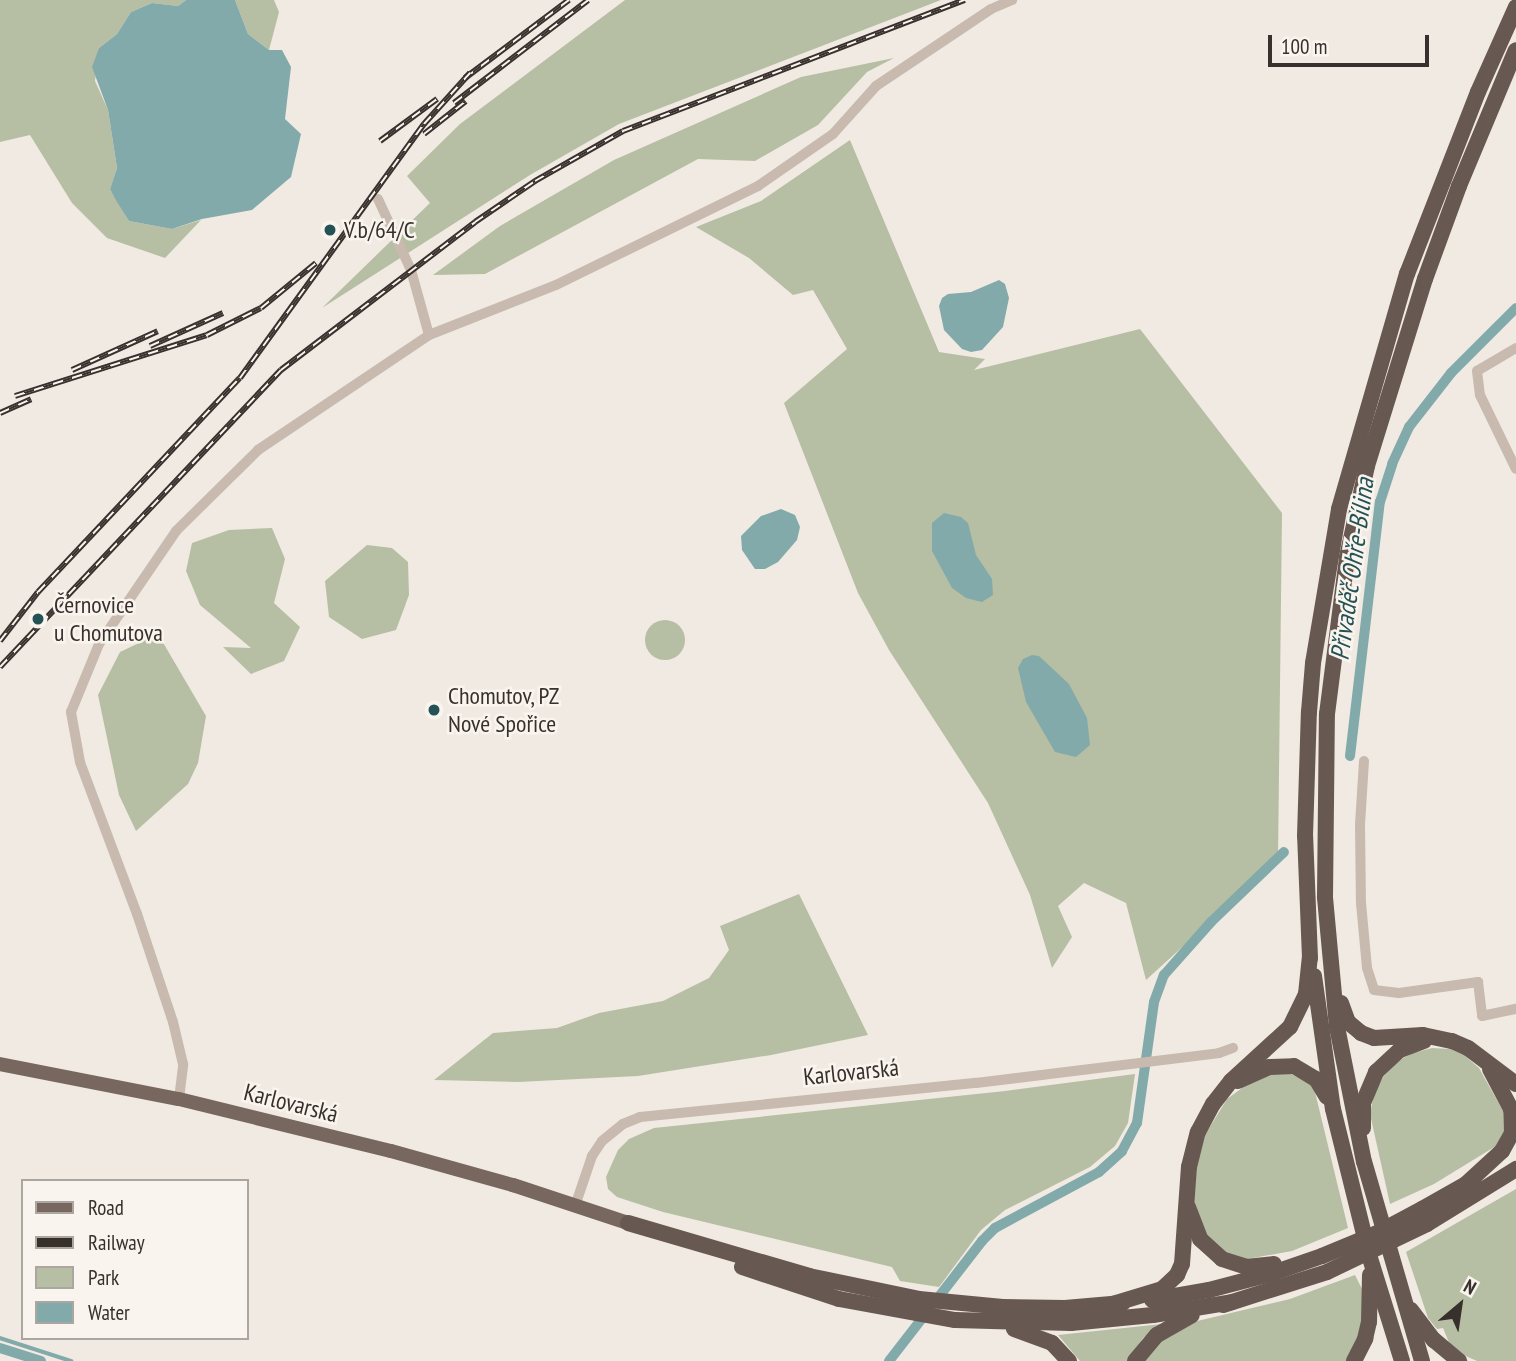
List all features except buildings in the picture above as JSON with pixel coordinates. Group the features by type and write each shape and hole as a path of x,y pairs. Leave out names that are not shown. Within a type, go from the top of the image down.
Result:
{"highway":[{"path":"1113,1304 1162,1289 1177,1275 1182,1264 1192,1151 1213,1104 1239,1072 1282,1035 1297,1016 1308,982 1310,946 1305,772 1313,663 1329,553 1350,461 1407,274 1478,92 1516,7"},
{"path":"1422,1361 1364,1162 1337,1027 1325,897 1324,774 1332,663 1347,557 1367,466 1425,279 1464,173 1516,50"},
{"path":"1310,946 1333,1109 1369,1255 1402,1361"},
{"path":"1331,970 1345,1017 1361,1034 1374,1038 1423,1035 1452,1041 1468,1048 1516,1084"},
{"path":"1364,1162 1363,1102 1376,1072 1391,1056 1410,1045 1431,1040 1452,1041"},
{"path":"1465,1185 1502,1151 1514,1126 1511,1109 1500,1084 1485,1063 1468,1048"},
{"path":"1213,1104 1246,1077 1269,1067 1288,1065 1316,1079 1333,1109"},
{"path":"1424,1216 1516,1152"},
{"path":"1462,1204 1516,1169"},
{"path":"1135,1361 1148,1343 1175,1323 1324,1264 1375,1234 1516,1183"},
{"path":"1186,1202 1200,1239 1209,1250 1234,1264 1324,1264"},
{"path":"628,1223 757,1262 889,1294 1003,1307 1113,1304 1209,1290 1324,1264"},
{"path":"628,1223 801,1288 878,1307 990,1323 1038,1335 1052,1343 1069,1361"},
{"path":"1354,1361 1365,1339 1369,1322 1369,1255"},
{"path":"1404,1300 1434,1340 1459,1361"},
{"path":"990,1323 1113,1320 1232,1301"}],"main road":[{"name":"Karlovarská","path":"0,1064 179,1099 391,1151 628,1223"}],"street":[{"path":"179,1099 183,1064 173,1022 137,914 79,762 71,712 99,644 176,531 258,450 429,335 556,285 758,186 833,134 876,86 991,9 1012,0"},
{"path":"378,199 411,270 429,335"},
{"path":"1516,348 1477,371 1480,395 1516,468"},
{"path":"1364,761 1361,903 1367,968 1374,990 1399,993 1478,982 1482,1016 1516,1009"},
{"name":"Karlovarská","path":"575,1206 597,1148 615,1129 640,1117 976,1083 1219,1053 1233,1048"}],"green space":[{"path":"0,0 186,0 178,6 152,3 131,12 117,34 99,48 95,81 108,110 117,168 110,189 129,221 172,229 201,220 165,258 107,238 72,203 30,135 0,142"},
{"path":"235,0 274,0 279,12 269,50 248,34"},
{"path":"625,0 941,0 619,124 530,175 322,308 430,203 407,176 460,124"},
{"path":"894,58 867,72 818,125 755,161 698,159 485,274 433,275 500,226 614,160 801,77"},
{"path":"850,140 939,352 985,359 974,370 1140,329 1282,513 1278,860 1146,980 1126,903 1084,883 1058,906 1072,937 1052,968 1030,895 988,803 889,650 858,593 784,403 847,349 813,290 793,295 749,258 696,227 761,201"},
{"path":"272,528 285,559 274,603 300,627 284,661 251,674 223,647 251,648 200,605 186,571 192,543 229,530"},
{"path":"367,545 392,548 408,562 409,595 396,630 362,639 329,617 325,581"},
{"path":"665,620 673,621 679,626 684,632 684,648 679,654 673,659 665,660 657,659 651,654 646,648 645,640 646,632 651,626 657,621"},
{"path":"158,634 206,716 198,763 188,784 136,831 119,795 98,695 120,652"},
{"path":"799,894 868,1035 771,1055 638,1076 518,1082 434,1080 493,1033 557,1028 599,1013 663,1001 709,978 729,950 720,926"},
{"path":"1432,1048 1450,1049 1464,1055 1479,1068 1503,1111 1504,1131 1496,1146 1434,1184 1390,1204 1370,1114 1374,1094 1383,1077 1396,1062 1413,1053"},
{"path":"1287,1072 1311,1084 1315,1092 1348,1228 1292,1251 1247,1259 1226,1252 1206,1235 1193,1201 1196,1168 1205,1135 1227,1099 1249,1083 1271,1074"},
{"path":"1135,1074 1128,1123 1115,1146 1090,1167 1005,1210 981,1230 939,1287 900,1281 892,1267 663,1212 617,1197 608,1189 606,1177 618,1150 629,1139 654,1128 1005,1091"},
{"path":"1516,1189 1516,1361 1477,1361 1459,1353 1450,1345 1443,1328 1437,1329 1428,1318 1406,1252"},
{"path":"1355,1275 1364,1293 1363,1321 1353,1351 1346,1361 1143,1361 1161,1340 1193,1322 1290,1299"},
{"path":"1162,1324 1143,1338 1128,1361 1080,1361 1058,1335"}],"water":[{"path":"186,0 235,0 248,34 269,50 282,50 291,67 285,119 301,134 291,177 252,210 202,219 172,229 129,221 110,189 117,168 108,110 92,67 99,48 117,34 131,12 152,3 178,6"},
{"path":"999,280 1005,284 1009,298 1003,327 982,350 971,352 962,349 944,330 939,306 942,298 948,294 971,292"},
{"path":"781,509 795,515 800,527 797,540 778,562 765,569 755,569 742,550 741,536 761,516"},
{"path":"944,513 961,517 968,523 976,555 992,579 993,595 982,602 966,598 952,588 932,551 932,523"},
{"path":"1032,655 1039,656 1069,684 1087,718 1090,745 1076,757 1055,752 1026,702 1018,668 1023,659"}],"waterway":[{"name":"Přivaděč Ohře-Bílina","path":"1350,756 1380,502 1392,464 1409,427 1451,373 1516,308"},
{"name":"Přivaděč Ohře-Bílina","path":"889,1361 995,1228 1099,1172 1122,1151 1137,1123 1154,1002 1164,975 1211,922 1284,852"},
{"path":"0,1338 71,1361"},
{"name":"Přivaděč Ohře-Bílina","path":"0,1348 41,1361"}],"railway":[{"path":"465,78 569,0"},
{"path":"454,103 588,0"},
{"path":"0,667 281,370 475,222 535,181 623,131 965,0"},
{"path":"0,641 38,592 240,378 424,124 470,73"},
{"path":"380,141 437,99"},
{"path":"424,134 466,101"},
{"path":"15,396 207,335 261,308 316,263"},
{"path":"150,346 223,313"},
{"path":"72,370 158,331"},
{"path":"0,413 31,399"}],"place":[{"name":"V.b/64/C","path":"330,230"},
{"name":"Černovice u Chomutova","path":"38,619"},
{"name":"Chomutov, PZ Nové Spořice","path":"434,710"}]}
